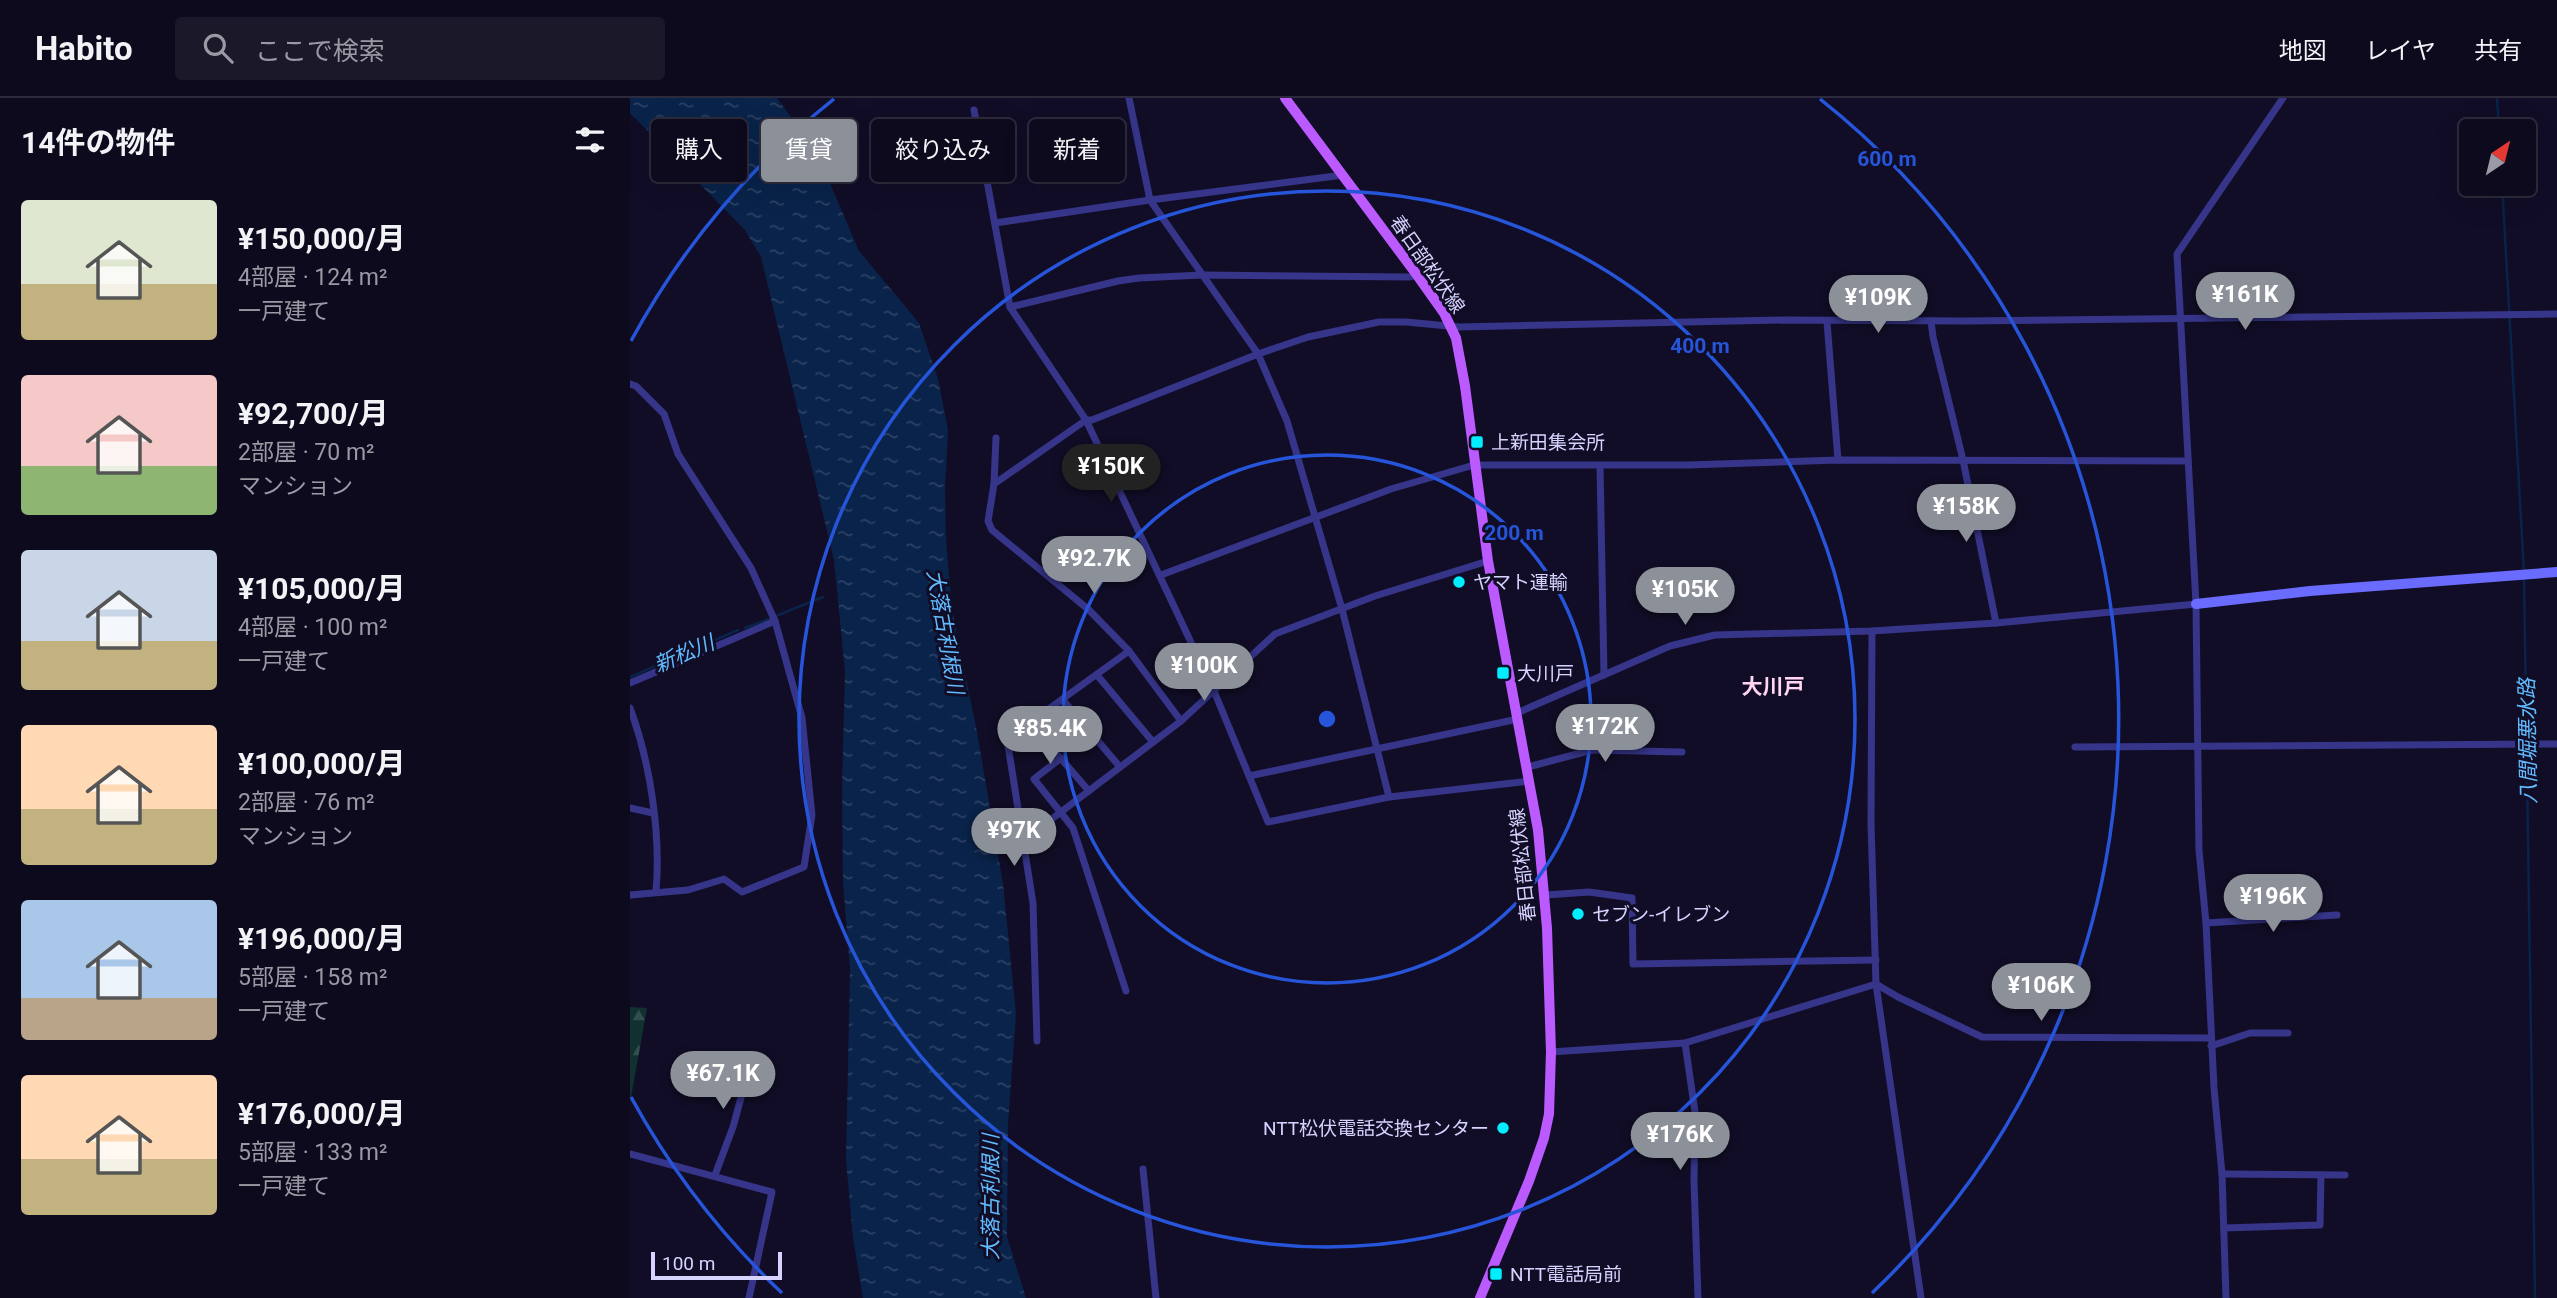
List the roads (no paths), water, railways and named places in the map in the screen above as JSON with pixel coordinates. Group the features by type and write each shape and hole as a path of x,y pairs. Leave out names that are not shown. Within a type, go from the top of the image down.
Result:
{"main road":[{"name":"春日部松伏線","path":"1285,98 1417,275 1451,326 1465,386 1488,561 1528,767 1545,895 1551,1052 1549,1114 1529,1181 1480,1298"}],"street":[{"path":"1129,98 1150,200 1258,354 1287,421 1342,609 1389,797"},
{"path":"2226,1298 2222,1174 2199,850 2196,604 2177,254 2283,98"},
{"path":"974,110 1010,307 1086,420 1214,691 1268,822 1389,797 1530,781"},
{"path":"995,223 1343,175"},
{"path":"1010,307 1118,281 1202,275 1417,275"},
{"path":"994,484 1086,420 1093,420 1258,354 1308,337 1379,322 1406,321 1459,327 1785,320 1827,322 2557,314"},
{"path":"1931,321 1996,623"},
{"path":"1827,322 1838,460"},
{"path":"630,384 636,386 664,414 678,454 751,568 775,621 802,718 812,815 804,867 742,891 724,879 688,890 630,894"},
{"path":"996,438 994,484 988,522 992,530 1089,610 1129,651 1181,720"},
{"path":"1161,575 1403,485 1474,465 1838,460 2188,461"},
{"path":"1600,465 1604,675"},
{"path":"1024,840 1181,720 1275,634 1375,596 1488,561"},
{"path":"1249,776 1517,716 1670,646 1715,635 1872,631 1996,623 2311,592 2557,572"},
{"path":"630,683 775,621"},
{"path":"1872,631 1871,824 1876,984 1922,1298"},
{"path":"1037,1041 1033,903 1007,739 1129,651"},
{"path":"1097,675 1153,742"},
{"path":"1063,700 1120,767"},
{"path":"630,708 640,734 653,813 658,870 656,891"},
{"path":"1031,724 1089,790"},
{"path":"2075,747 2557,744"},
{"path":"1528,767 1592,750 1682,752"},
{"path":"1061,758 1034,779 1073,828 1126,991"},
{"path":"630,808 653,813"},
{"path":"1545,895 1589,892 1632,898 1633,964 1876,960"},
{"path":"2206,923 2337,915"},
{"path":"1551,1052 1685,1044 1876,984 1982,1037 2211,1042 2250,1032 2288,1033"},
{"path":"1685,1044 1695,1112 1694,1181 1698,1298"},
{"path":"715,1175 742,1094 762,1060"},
{"path":"630,1154 772,1192 749,1298"},
{"path":"1143,1169 1156,1298"},
{"path":"2222,1174 2345,1175"},
{"path":"2224,1227 2320,1225 2321,1175"}],"water":[{"name":"大落古利根川","path":"630,98 777,98 792,119 761,119 761,182 829,182 859,251 919,323 938,379 948,430 946,540 952,610 977,732 1003,884 1016,1014 1008,1125 1007,1237 1026,1298 863,1298 853,1238 846,1160 850,969 843,882 845,671 834,560 761,257 745,230 698,182 747,182 747,119 651,119 651,134 630,113"}],"waterway":[{"name":"八間堀悪水路","path":"2497,98 2498,119"},
{"name":"八間堀悪水路","path":"2503,196 2524,572"},
{"name":"八間堀悪水路","path":"2524,578 2535,1298"},
{"name":"新松川","path":"776,616 823,597"},
{"name":"新松川","path":"745,628 769,619"},
{"name":"新松川","path":"630,677 738,630"}],"place":[{"name":"上新田集会所","path":"1477,442"},
{"name":"ヤマト運輸","path":"1459,582"},
{"name":"大川戸","path":"1503,673"},
{"name":"セブン-イレブン","path":"1578,914"},
{"name":"NTT松伏電話交換センター","path":"1503,1128"},
{"name":"NTT電話局前","path":"1496,1274"}],"district":[{"name":"大川戸","path":"1773,687"}]}
